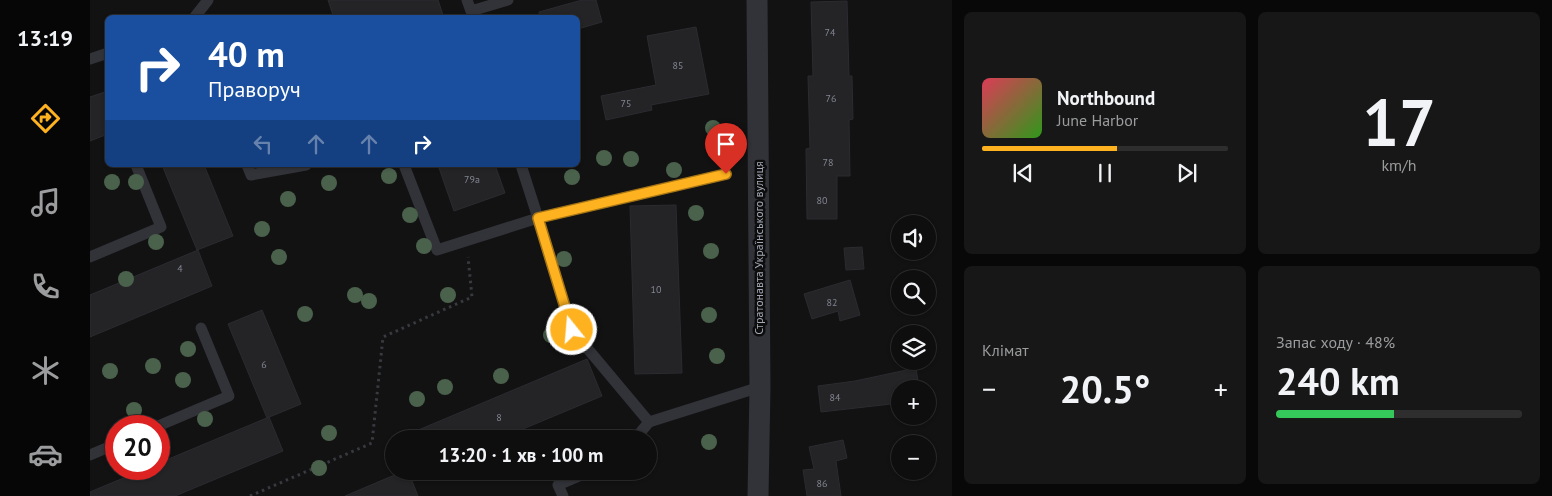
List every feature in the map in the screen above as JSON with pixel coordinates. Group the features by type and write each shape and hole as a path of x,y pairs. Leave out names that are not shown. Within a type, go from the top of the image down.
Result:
{"street":[{"name":"Стратонавта Українського вулиця","path":"757,0 760,388 758,496"}],"lane":[{"path":"196,15 208,0"},
{"path":"470,10 508,0"},
{"path":"90,60 105,54"},
{"path":"90,257 162,227 137,167"},
{"path":"248,167 251,176 296,167"},
{"path":"405,167 437,250 538,218 726,174"},
{"path":"522,167 572,330 649,422"},
{"path":"170,421 229,396 201,328"},
{"path":"642,430 649,422 760,388"},
{"path":"90,455 105,449"},
{"path":"563,496 558,485 570,480"}],"path":[{"path":"250,496 372,443 383,337 472,298 466,241"}],"building":[{"path":"328,0 438,0 443,15 333,15"},
{"path":"582,0 596,0 602,22 580,28 580,15 540,15 539,12"},
{"path":"847,1 849,76 852,76 853,119 849,120 850,176 837,176 837,219 807,219 806,149 810,148 808,76 813,76 811,2"},
{"path":"696,27 709,94 651,105 652,110 606,120 601,96 656,85 647,36"},
{"path":"105,92 105,135 90,141 90,97"},
{"path":"163,167 205,167 233,236 197,250"},
{"path":"439,167 496,167 505,193 454,211"},
{"path":"676,205 682,373 635,374 630,206"},
{"path":"862,247 864,269 846,270 844,248"},
{"path":"198,250 212,286 90,337 90,295"},
{"path":"850,280 860,315 840,321 838,311 812,319 804,294"},
{"path":"262,310 301,404 267,418 228,324"},
{"path":"587,359 602,396 521,430 418,430"},
{"path":"907,370 916,370 918,380 891,380 891,404 821,412 818,386 855,381"},
{"path":"269,417 283,451 175,496 90,496 90,492 119,480 170,480 170,458"},
{"path":"843,440 847,458 836,461 841,496 807,496 803,470 814,469 809,447"},
{"path":"385,479 412,480 418,496 345,496"}],"route":[{"path":"572,330 538,218 726,174"}]}
